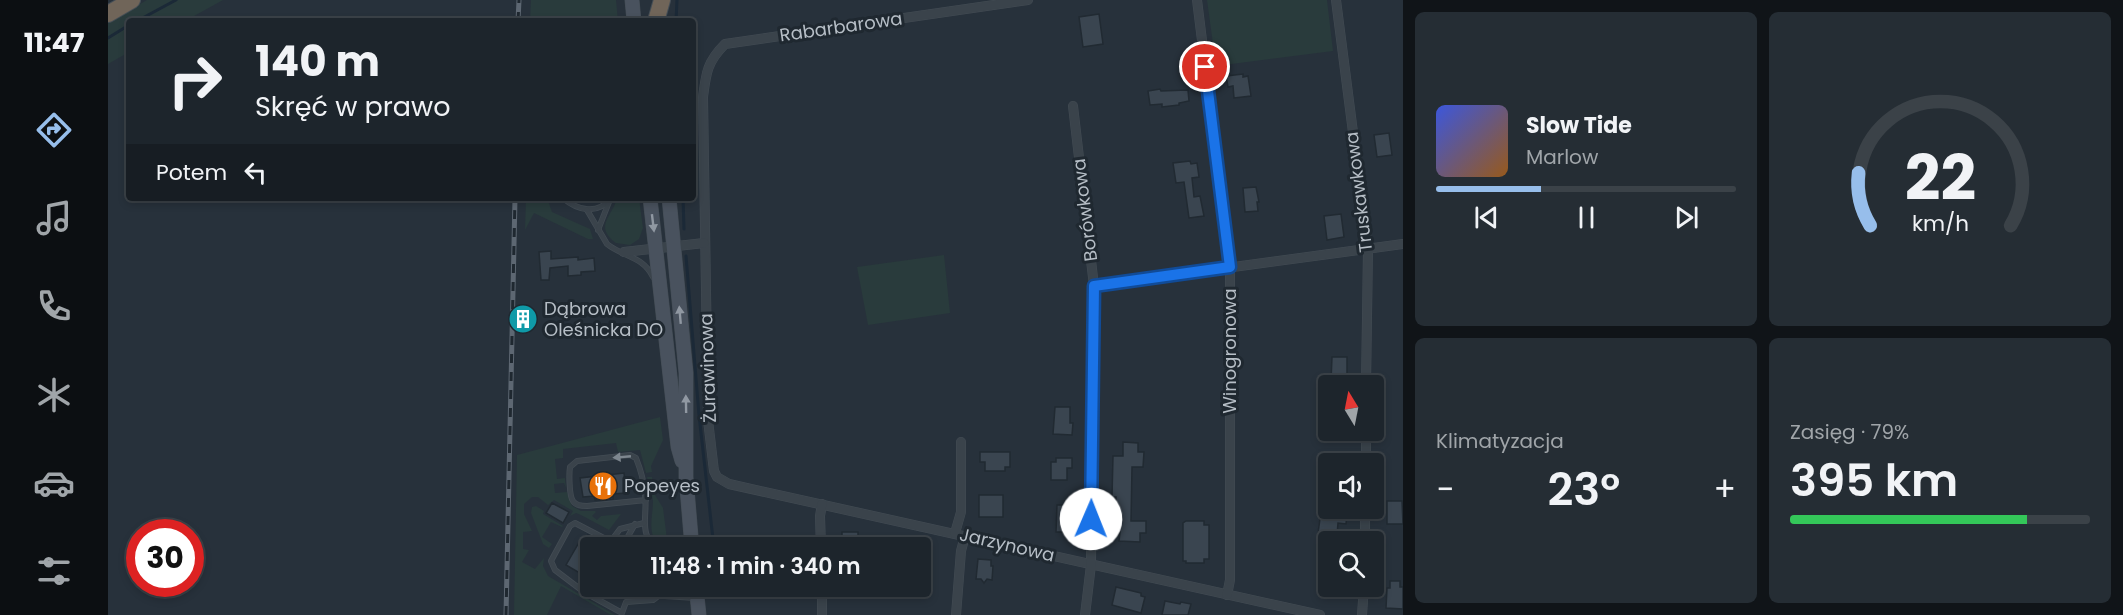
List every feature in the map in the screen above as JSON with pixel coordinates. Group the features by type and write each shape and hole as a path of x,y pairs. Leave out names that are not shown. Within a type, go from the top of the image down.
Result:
{"highway":[{"path":"108,14 132,0"},
{"path":"657,18 662,0"}],"main road":[{"path":"632,0 634,18"},
{"path":"653,0 656,18"},
{"path":"650,201 678,447 686,477"},
{"path":"669,201 686,373 686,477 691,537"},
{"path":"697,597 699,615"}],"street":[{"name":"Rabarbarowa","path":"725,44 1028,0"},
{"name":"Winogronowa","path":"1197,0 1230,267 1230,580 1227,595"},
{"name":"Truskawkowa","path":"1336,0 1368,249 1366,375"},
{"name":"Żurawinowa","path":"725,44 713,56 706,69 703,97 704,243 708,420 712,465 717,477 729,484"},
{"name":"Borówkowa","path":"1073,106 1094,286 1091,565 1085,615"},
{"path":"624,252 704,243"},
{"path":"1094,286 1403,244"},
{"path":"956,615 961,551 961,442"},
{"name":"Jarzynowa","path":"729,484 1320,615"},
{"path":"821,537 822,504"},
{"path":"822,597 822,615"},
{"path":"1362,615 1363,597"}],"lane":[{"path":"567,201 587,210 602,206 608,201"},
{"path":"598,230 609,201"},
{"path":"587,210 607,244 646,265 654,279 664,368 673,401"},
{"path":"646,500 587,506 577,504 572,496 570,467 577,461 633,456 638,462 646,500 644,523 648,537"},
{"path":"580,589 555,570 552,561 573,524 578,522 604,537"},
{"path":"614,537 620,529 644,523"},
{"path":"628,537 635,524"},
{"path":"593,597 622,613 626,602 653,600 657,597"}],"shaded area":[{"path":"147,0 223,0 190,18 126,18 126,54 108,64 108,23"},
{"path":"531,0 616,0 618,18 530,18"},
{"path":"1207,0 1327,0 1333,51 1216,66"},
{"path":"526,201 548,201 552,212 590,229 593,239 588,239 534,213 525,230"},
{"path":"616,201 639,201 643,228 639,239 630,245 616,243 606,231 606,221"},
{"path":"944,255 950,313 868,325 857,267"},
{"path":"660,417 663,440 651,466 652,472 646,473 640,450 618,452 616,443 563,449 563,458 555,459 557,479 565,478 566,488 564,483 554,484 555,493 567,492 572,506 581,511 595,511 592,516 597,520 601,516 621,514 609,530 576,513 570,516 573,511 554,500 548,505 538,497 532,497 524,504 524,514 532,531 523,532 523,549 529,550 522,562 535,569 544,558 543,566 548,576 580,595 580,597 584,597 615,615 611,615 561,586 547,615 514,615 517,455"},
{"path":"647,477 652,477 655,495 663,508 667,537 654,537 653,535 651,522 653,501"},
{"path":"536,506 544,511 543,514 563,526 551,522 542,537 552,544 549,548 543,544 531,513 532,507"}],"building":[{"path":"1099,14 1103,44 1083,47 1079,17"},
{"path":"1243,74 1243,77 1248,76 1251,96 1234,98 1233,86 1228,87 1226,76"},
{"path":"1160,89 1161,91 1188,90 1189,101 1162,107 1162,104 1150,105 1148,91"},
{"path":"1389,133 1392,155 1377,157 1374,135"},
{"path":"1190,161 1191,164 1197,163 1199,177 1192,178 1194,197 1200,196 1204,216 1189,218 1184,182 1176,183 1173,163"},
{"path":"1256,187 1258,211 1245,212 1243,188"},
{"path":"1341,214 1344,237 1327,240 1324,216"},
{"path":"551,251 551,259 594,258 595,271 568,276 568,266 550,268 549,280 541,280 539,252"},
{"path":"1332,357 1347,357 1347,375 1331,375"},
{"path":"1055,407 1070,407 1070,423 1073,423 1072,435 1053,434"},
{"path":"1123,442 1138,443 1138,452 1144,452 1143,467 1132,467 1131,521 1146,521 1146,533 1140,533 1140,542 1119,541 1120,532 1112,532 1116,497 1112,497 1113,456 1123,456"},
{"path":"980,452 1010,452 1010,467 1005,467 1005,471 985,471 985,462 980,462"},
{"path":"1056,458 1072,458 1072,468 1067,468 1067,480 1051,480 1051,462 1056,462"},
{"name":"Popeyes","path":"624,473 626,493 613,494 613,499 595,500 594,496 583,497 580,478"},
{"path":"979,495 1003,495 1003,517 979,517"},
{"path":"1387,501 1402,501 1403,524 1387,524"},
{"path":"552,503 569,512 563,523 546,513"},
{"path":"1057,505 1071,505 1072,532 1056,532"},
{"path":"1320,519 1346,519 1346,524 1338,523 1337,531 1318,531"},
{"path":"1204,521 1204,525 1209,525 1209,559 1204,559 1204,563 1183,561 1183,523"},
{"path":"842,532 858,532 858,537 842,537"},
{"path":"580,541 580,573 566,565"},
{"path":"978,559 991,560 992,580 987,579 984,583 981,579 976,579"},
{"path":"1390,581 1400,581 1400,587 1403,587 1403,609 1386,608 1387,588 1390,588"},
{"path":"1116,587 1141,593 1141,596 1145,597 1141,613 1112,605"},
{"path":"1165,601 1191,604 1188,615 1162,615"}],"waterway":[{"path":"143,18 176,0"},
{"path":"676,18 677,0"},
{"path":"108,38 126,27"},
{"path":"683,201 684,229"},
{"path":"686,256 699,415 713,537"}],"railway":[{"path":"518,18 519,0"},
{"path":"506,615 515,201"}],"place":[{"name":"Dąbrowa Oleśnicka DO","path":"523,319"},
{"name":"Popeyes","path":"603,486"}],"route":[{"path":"1091,519 1094,286 1230,267 1205,67"}]}
